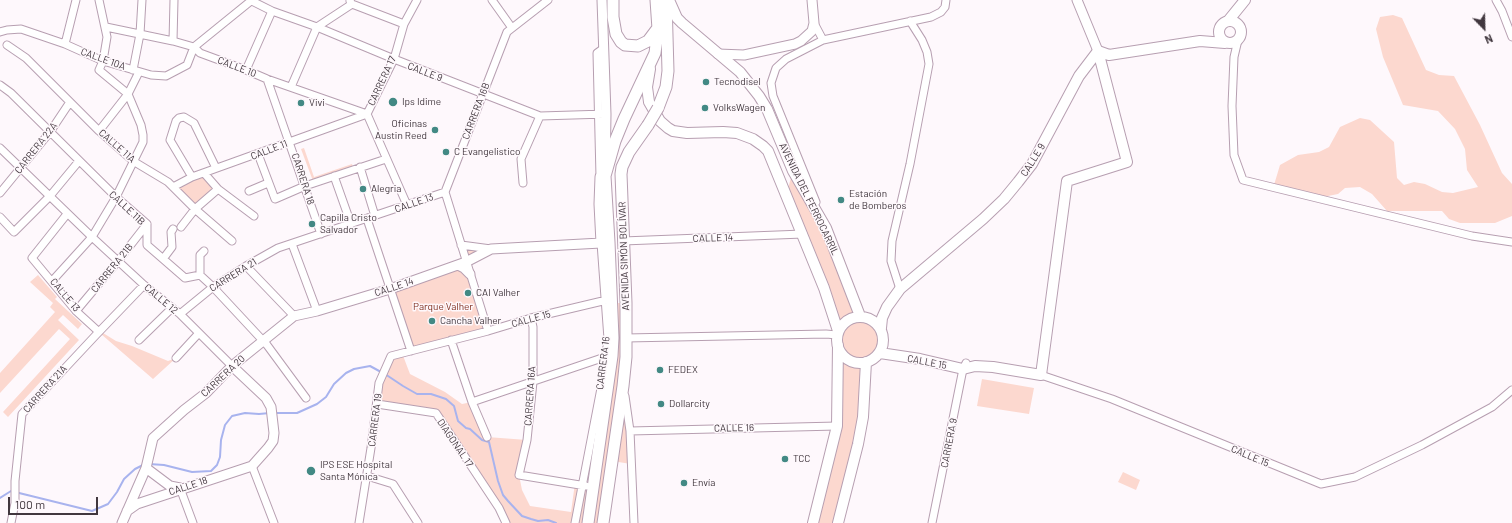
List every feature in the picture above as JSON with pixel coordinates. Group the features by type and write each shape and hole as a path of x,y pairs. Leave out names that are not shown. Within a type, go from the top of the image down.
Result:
{"main road":[{"path":"613,0 615,29 618,38 625,45 638,46 648,41 658,29"},
{"name":"AVENIDA SIMÓN BOLÍVAR","path":"588,523 612,356 608,300 609,242 602,176 624,119 655,53 658,29 656,0"},
{"name":"AVENIDA SIMÓN BOLÍVAR","path":"603,523 624,386 626,357 620,181 622,167 628,152 648,125 658,108 666,87 668,71 666,0"},
{"name":"AVENIDA DEL FERROCARRIL","path":"669,0 677,18 740,72 760,96 793,171 826,228 860,316"},
{"path":"1200,41 1218,31 1222,24 1228,21 1244,2"},
{"path":"1098,51 1109,55 1200,41 1231,42 1241,33 1240,26 1244,2"},
{"path":"1228,21 1235,22 1240,26"},
{"path":"1218,31 1220,38 1231,42"},
{"path":"1041,375 1067,181 1127,162 1098,51"},
{"name":"CALLE 9","path":"881,328 882,318 887,307 900,289 983,219 1004,199 1018,182 1032,164 1079,76 1098,51"},
{"name":"AVENIDA DEL FERROCARRIL","path":"651,63 647,92 651,108 660,121 668,128 680,133 730,132 746,136 759,142 763,146 771,157 824,288 838,337 837,426 813,523"},
{"path":"860,316 869,318 876,322 881,328 884,341 881,350 876,357 866,362 856,362 851,361 842,355 838,337 849,319 860,316"},
{"name":"CALLE 15","path":"881,350 920,360 968,366 993,367 1041,375"},
{"path":"840,523 863,417 866,362"}],"street":[{"path":"65,44 76,0"},
{"path":"52,280 92,237 116,197 143,142 144,135 141,125 128,94 99,70 103,61 107,37 106,27 97,0"},
{"path":"99,131 128,94 136,71 142,0"},
{"path":"173,41 174,0"},
{"path":"194,46 251,0"},
{"name":"CALLE 9","path":"251,0 272,11 317,27 540,116 602,114"},
{"name":"CARRERA 17","path":"407,205 367,114 394,59 404,24 418,0"},
{"path":"492,0 512,28"},
{"name":"CARRERA 16B","path":"445,192 507,32 547,0"},
{"name":"CARRERA 16","path":"575,523 578,484 602,383 608,338 608,300 601,243 599,204 602,176 604,48 602,0"},
{"path":"718,54 744,55 795,44 801,41 812,31 814,23 812,0"},
{"path":"826,228 773,96 771,83 774,72 782,62 823,40 931,17 941,12 945,7 946,0"},
{"path":"1077,0 1098,51"},
{"path":"1496,0 1512,37"},
{"path":"291,87 317,27 350,2 404,24"},
{"path":"246,70 272,11"},
{"path":"900,289 892,260 892,241 910,164 928,64 927,52 922,40 910,21"},
{"path":"814,23 823,40"},
{"name":"CALLE 10","path":"106,27 194,46 200,53 367,114"},
{"name":"CALLE 10A","path":"0,32 21,29 65,44 103,61 151,75 166,76 187,65 194,46"},
{"path":"1231,42 1234,57 1232,106 1234,155 1243,180 1472,236 1512,242"},
{"path":"1231,42 1234,57"},
{"name":"CALLE 11A","path":"7,45 26,58 99,131 133,161 168,182 195,210 232,241"},
{"name":"CARRERA 18","path":"268,79 321,234"},
{"name":"CALLE 11B","path":"0,85 11,93 116,197 147,224 147,245 185,278 200,276"},
{"name":"CARRERA 22A","path":"0,193 50,132 70,102"},
{"name":"CALLE 11","path":"173,187 192,177 367,114"},
{"path":"523,184 521,159 540,116"},
{"path":"192,177 170,140 176,121 179,118 184,117 194,123 216,168"},
{"name":"CALLE 12","path":"0,148 67,214 144,285 180,314 266,398 271,407 274,427 272,441 268,448 252,466"},
{"path":"258,154 275,199 305,186 386,159"},
{"path":"0,217 14,232 50,196 79,161"},
{"path":"360,167 375,216"},
{"path":"204,173 218,189 254,216"},
{"path":"334,176 351,224"},
{"path":"250,192 268,183"},
{"path":"181,227 195,210 218,189"},
{"path":"445,192 461,245 462,263 464,268 470,274 488,331"},
{"name":"CALLE 13","path":"292,244 445,192"},
{"name":"CALLE 13","path":"67,214 32,258 76,310 99,332"},
{"path":"367,219 380,254 411,351"},
{"name":"CARRERA 21B","path":"76,310 147,224"},
{"path":"163,259 172,247 171,232 173,229"},
{"name":"CALLE 14","path":"623,241 803,234"},
{"name":"CALLE 14","path":"461,245 491,249 601,243"},
{"path":"292,244 317,310"},
{"name":"CARRERA 21","path":"180,314 213,287 246,266 278,248 292,244"},
{"name":"CALLE 14","path":"294,316 390,288 462,263 491,249"},
{"path":"204,251 200,256 200,276 213,287 268,345 306,398"},
{"path":"246,266 294,316"},
{"name":"CARRERA 21A","path":"11,523 15,503 15,481 22,414 144,285"},
{"name":"CALLE 15","path":"387,366 391,356 488,331 530,318 608,300"},
{"path":"139,340 172,308"},
{"name":"CARRERA 20","path":"148,464 153,438 209,390 232,366 294,316"},
{"name":"CARRERA 16A","path":"530,318 533,327 533,382 527,440 519,475 578,484"},
{"path":"176,358 199,333"},
{"path":"626,338 826,334 838,337"},
{"path":"451,340 472,402 487,437"},
{"path":"472,402 605,356"},
{"name":"CARRERA 19","path":"359,523 367,476 379,383 387,366"},
{"name":"CARRERA 9","path":"932,523 968,366"},
{"name":"CALLE 15","path":"1041,375 1112,399 1321,484 1355,477 1422,445 1492,407 1512,390"},
{"path":"624,386 630,431 634,523"},
{"name":"DIAGONAL 17","path":"377,404 436,414 499,508 506,523"},
{"name":"CALLE 16","path":"630,431 837,426"},
{"path":"122,523 148,464 170,486 180,488 193,523"},
{"path":"252,466 274,523"},
{"name":"CALLE 18","path":"127,511 137,504 180,488 252,466"},
{"path":"367,476 393,484 418,523"},
{"path":"578,484 594,489"}],"green space":[{"path":"1393,15 1402,18 1426,70 1439,75 1454,76 1480,125 1502,173 1512,184 1512,216 1495,223 1460,223 1449,219 1442,211 1387,211 1372,194 1360,187 1345,188 1338,194 1320,196 1274,185 1280,165 1298,155 1319,152 1329,147 1340,127 1360,118 1370,120 1394,142 1397,178 1404,185 1414,182 1425,184 1442,192 1453,193 1478,187 1467,170 1465,149 1455,129 1438,111 1403,105 1383,57 1376,29 1380,17"},
{"path":"304,148 314,177 352,164 353,167 313,181 301,149"},
{"path":"793,171 826,228 860,316 869,318 876,322 881,328 884,341 880,353 876,357 866,362 863,417 838,523 813,523 837,426 837,335 786,195"},
{"path":"204,173 218,189 195,209 173,187"},
{"path":"461,245 491,249 466,262"},
{"name":"Parque Valher","path":"466,262 488,331 411,351 390,289"},
{"path":"38,275 57,297 55,299 82,324 78,329 63,315 58,320 79,340 8,417 3,412 70,339 59,329 0,393 0,373 55,312 50,307 53,303 30,282"},
{"path":"616,303 622,303 622,357 600,523 591,523"},
{"path":"103,333 116,341 168,361 176,358 153,379 101,334"},
{"path":"402,353 410,374 445,392 462,404 472,402 487,437 527,440 519,475 522,490 530,506 571,512 575,483 593,489 588,523 506,523 436,414 377,404 379,383 391,356"},
{"path":"982,379 1034,388 1029,414 977,406"},
{"path":"623,386 631,464 612,461"},
{"path":"1123,472 1140,480 1136,490 1118,482"}],"waterway":[{"path":"274,413 297,413 317,404 326,397 334,384 346,373 354,369 370,366 381,372"},
{"path":"385,374 417,394 431,394 446,399 454,406 458,421 482,440 489,442 498,481 503,495 508,501 522,516 538,521 548,520 556,523"},
{"path":"149,464 164,465 192,472 211,471 217,465 220,457 221,440 225,425 232,416 245,413 270,413"},
{"path":"0,498 11,491 92,511 108,504 124,479 135,469 143,465"}],"place":[{"name":"Tecnodisel","path":"706,82"},
{"name":"Ips Idime","path":"393,102"},
{"name":"Vivi","path":"301,103"},
{"name":"VolksWagen","path":"705,108"},
{"name":"Oficinas Austin Reed","path":"435,130"},
{"name":"C Evangelistico","path":"446,152"},
{"name":"Alegria","path":"363,189"},
{"name":"Estación de Bomberos","path":"841,200"},
{"name":"Capilla Cristo Salvador","path":"312,224"},
{"name":"CAI Valher","path":"468,293"},
{"name":"Cancha Valher","path":"432,321"},
{"name":"FEDEX","path":"660,370"},
{"name":"Dollarcity","path":"661,404"},
{"name":"TCC","path":"785,459"},
{"name":"IPS ESE Hospital Santa Mónica","path":"311,471"},
{"name":"Envía","path":"684,483"}]}
